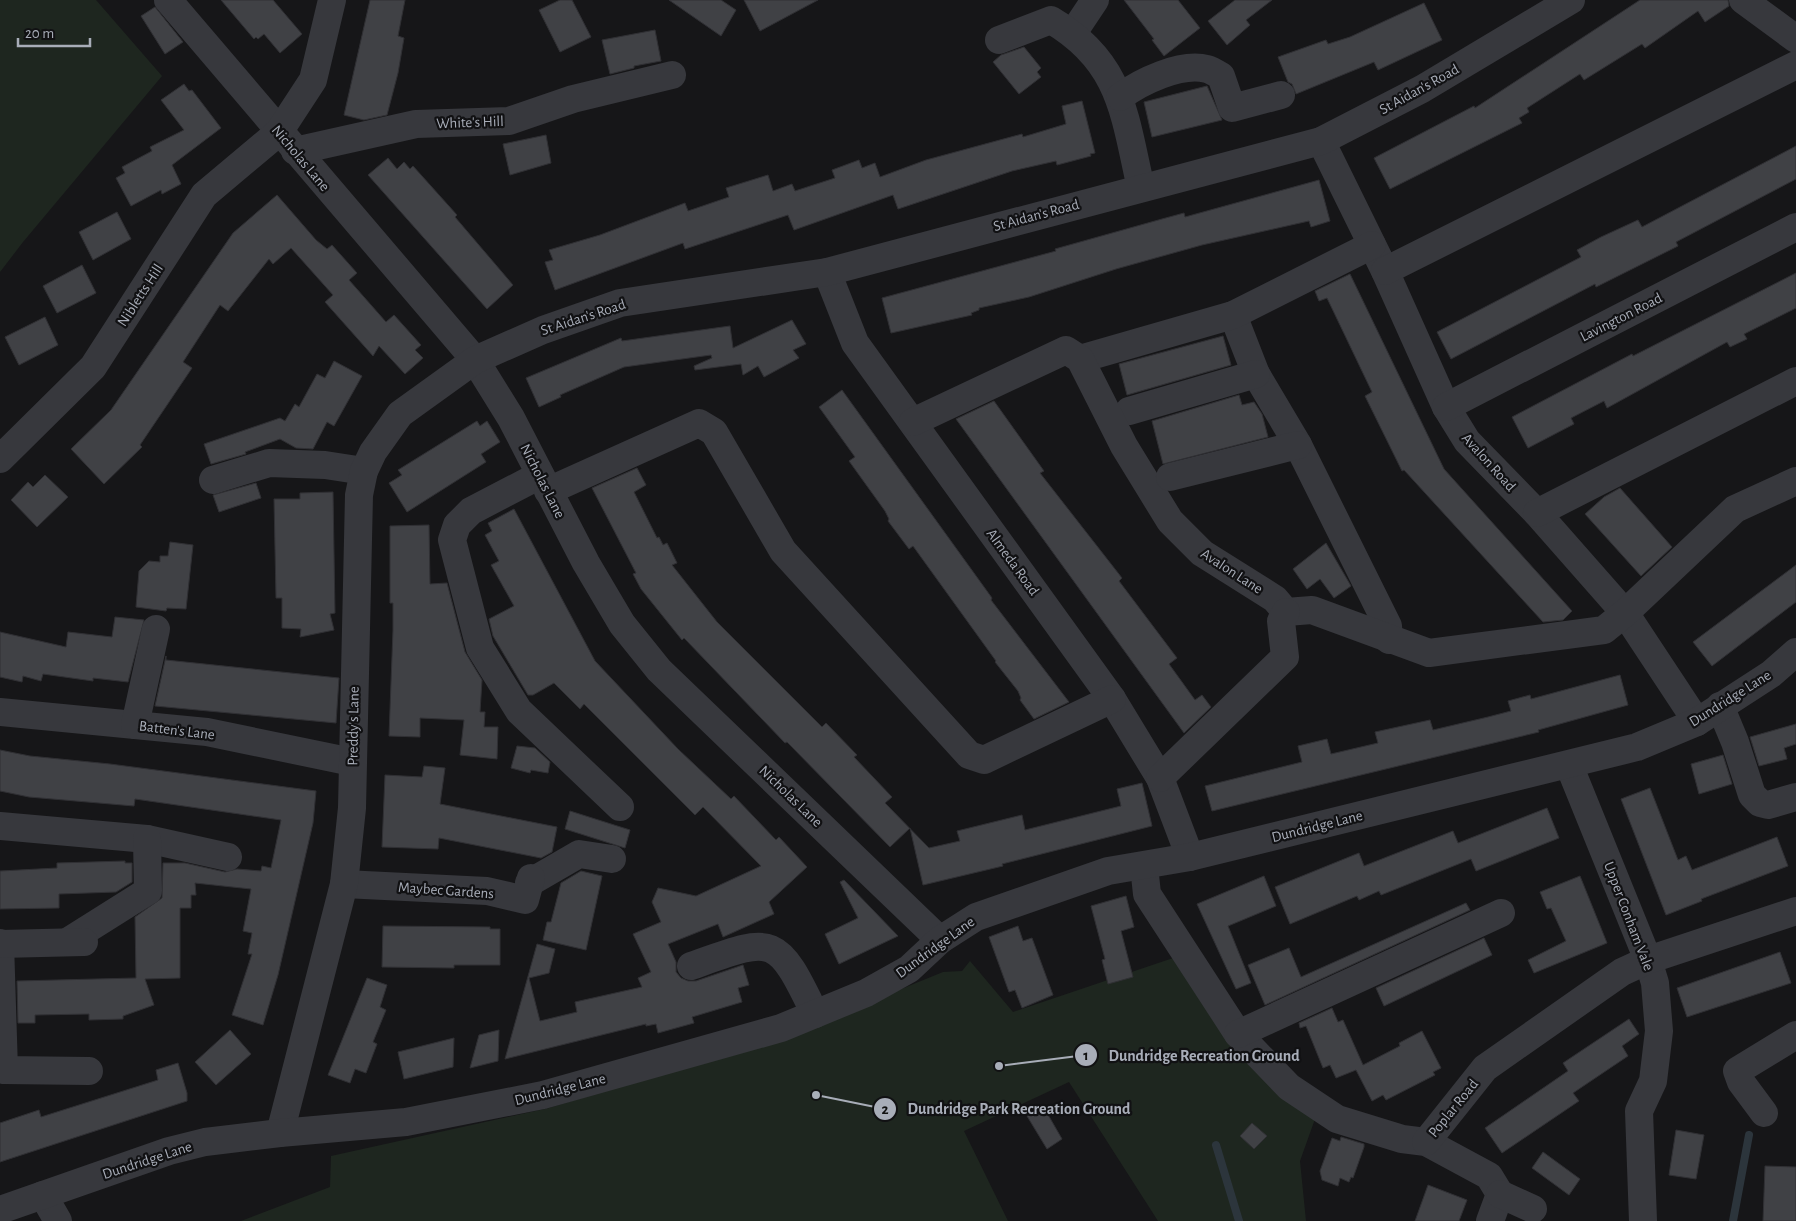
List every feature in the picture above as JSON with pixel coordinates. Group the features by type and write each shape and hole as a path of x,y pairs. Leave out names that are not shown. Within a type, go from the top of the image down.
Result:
{"street":[{"name":"Nicholas Lane","path":"168,0 287,142 475,360 511,418 586,563 622,624 659,670 940,940"},
{"path":"287,142 313,80 332,0"},
{"name":"St Aidan's Road","path":"475,360 543,330 620,303 828,272 1321,141 1422,89 1571,0"},
{"path":"1743,0 1796,39"},
{"path":"999,40 1062,26 1093,4"},
{"path":"1062,26 1099,60 1120,97 1141,188"},
{"path":"1385,271 1796,65"},
{"path":"1120,97 1140,82 1175,70 1206,68 1221,76 1232,108 1281,95"},
{"name":"White's Hill","path":"287,142 416,124 508,121 573,99 672,76"},
{"name":"Avalon Road","path":"1321,141 1385,271 1446,407 1467,441 1537,513 1625,614 1697,722"},
{"name":"Nibletts Hill","path":"0,459 93,367 204,195 287,142"},
{"name":"Lavington Road","path":"1446,407 1796,227"},
{"path":"913,422 1066,350 1080,359 1233,315 1372,245"},
{"name":"Almeda Road","path":"828,272 855,343 1112,699 1160,778 1190,857"},
{"path":"1233,315 1256,374 1298,445 1388,626 1389,640"},
{"name":"Avalon Lane","path":"1080,359 1124,446 1170,521 1202,553 1275,599 1286,612"},
{"name":"Preddy's Lane","path":"280,1133 344,884 352,808 357,525 364,471 373,452 400,414 475,360"},
{"path":"1129,411 1256,374"},
{"path":"1537,513 1796,381"},
{"path":"620,807 519,711 480,648 452,540 457,524 471,511 699,422 714,432 783,551 969,755 984,760 1112,699"},
{"path":"1170,477 1298,445"},
{"path":"213,480 269,463 325,465 364,471"},
{"path":"1160,778 1285,657 1281,621 1286,612 1312,610 1389,640 1429,653 1604,630 1625,614 1735,509 1796,480"},
{"path":"135,725 156,629"},
{"name":"Dundridge Lane","path":"0,1210 169,1150 205,1142 280,1133 406,1122 543,1095 781,1028 866,993 909,969 940,940 976,917 1108,871 1190,857 1638,747 1697,722 1771,674 1796,652"},
{"path":"1720,706 1735,742 1752,795 1760,803 1768,805 1796,797"},
{"name":"Batten's Lane","path":"0,712 207,732 352,762"},
{"name":"Upper Conham Vale","path":"1569,765 1648,960 1655,983 1659,1031 1653,1081 1639,1112 1643,1221"},
{"path":"0,826 147,839 228,857"},
{"path":"67,942 148,891 147,839"},
{"name":"Maybec Gardens","path":"344,884 487,891 526,896 578,854 612,860"},
{"name":"Poplar Road","path":"1144,866 1147,894 1238,1034 1288,1087 1337,1119 1402,1139 1426,1142 1485,1068 1622,972 1648,960 1796,911"},
{"path":"1238,1034 1501,914"},
{"path":"89,1071 2,1070 0,944 96,942"},
{"path":"691,966 752,946 774,947 786,958 815,1014"},
{"path":"1764,1114 1741,1082 1737,1071 1796,1035"},
{"path":"1426,1142 1490,1176 1500,1194 1533,1209"},
{"path":"43,1194 58,1221"},
{"path":"1490,1221 1500,1194"}],"shaded area":[{"path":"0,0 96,0 162,76 0,272"},
{"path":"1179,956 1315,1119 1300,1161 1306,1221 1158,1221 1069,1082 964,1131 1008,1221 241,1221 330,1187 331,1156 549,1108 801,1030 943,972 962,971 970,961 1013,1012"}],"building":[{"path":"221,0 273,0 302,34 280,53 264,34 258,39 256,37 254,39"},
{"path":"370,0 405,0 398,36 404,38 398,73 387,115 364,120 344,115"},
{"path":"560,0 572,0 591,37 560,52 539,10"},
{"path":"669,0 721,0 736,10 721,36"},
{"path":"744,0 818,0 760,31"},
{"path":"1124,0 1178,0 1200,28 1164,56 1152,40 1154,39"},
{"path":"1235,0 1272,0 1246,20 1250,25 1227,45 1208,21"},
{"path":"1640,0 1728,0 1729,6 1705,22 1698,11 1645,48 1642,44 1584,80 1580,74 1527,108 1529,112 1519,118 1522,123 1390,189 1374,158 1474,106 1475,108"},
{"path":"1424,3 1442,40 1378,70 1374,62 1296,94 1292,84 1288,82 1278,57 1326,40 1328,44 1350,37"},
{"path":"155,7 183,42 165,54 141,16"},
{"path":"655,30 661,61 634,66 634,68 610,74 602,40"},
{"path":"1024,47 1041,68 1037,72 1041,77 1019,94 993,62 1001,55"},
{"path":"184,84 189,91 192,90 221,128 172,165 181,184 162,194 161,190 131,206 116,178 125,173 122,167 152,151 150,147 184,130 161,100"},
{"path":"1207,86 1222,120 1152,137 1144,102"},
{"path":"1082,101 1095,153 1090,154 1091,156 1057,165 1056,161 1012,171 898,209 893,195 794,230 788,215 685,249 683,243 555,290 545,262 553,260 549,250 600,235 685,203 688,211 729,197 726,188 768,175 773,191 792,184 795,191 835,178 832,170 859,160 862,168 875,163 880,177 926,160 1022,134 1023,137 1066,124 1062,106"},
{"path":"546,135 551,163 510,175 503,144"},
{"path":"1796,146 1796,179 1676,242 1678,246 1596,287 1595,284 1451,359 1437,332 1581,257 1577,250 1601,237 1638,220 1642,227"},
{"path":"388,158 397,169 404,162 410,169 413,166 457,215 455,217 513,285 487,309 368,175"},
{"path":"1319,180 1330,221 1311,227 1309,221 1202,245 1116,269 1029,297 979,308 979,310 971,313 972,315 891,333 882,298 1056,251 1055,249 1184,213 1185,217"},
{"path":"277,195 316,240 327,249 332,245 357,273 349,280 386,322 394,315 421,345 415,350 423,358 405,374 379,346 373,356 325,302 333,295 291,248 273,264 269,259 228,311 220,305 183,362 192,368 140,445 142,447 104,484 71,449 111,410 233,233"},
{"path":"117,212 131,239 93,260 79,232"},
{"path":"82,265 96,293 57,313 43,286"},
{"path":"1796,273 1796,308 1744,334 1747,339 1730,347 1727,342 1607,408 1604,401 1571,418 1574,424 1528,448 1512,417 1632,354 1633,356"},
{"path":"1350,274 1444,469 1572,611 1563,620 1543,622 1404,470 1402,471 1365,396 1372,392 1327,298 1319,301 1315,291"},
{"path":"45,317 58,345 19,365 5,337"},
{"path":"792,320 806,344 793,350 799,358 764,377 758,366 743,375 741,364 695,370 694,366 712,358 711,355 624,367 560,395 561,397 539,407 526,378 621,338 622,341 730,326 733,348"},
{"path":"1223,336 1231,365 1127,395 1119,364"},
{"path":"334,361 362,376 334,426 327,422 313,449 296,448 280,439 245,452 246,454 211,464 204,444 280,418 285,421 295,404 299,407 317,374 325,378"},
{"path":"842,390 992,598 991,600 1069,702 1034,719 1020,700 1018,691 995,662 913,546 909,549 888,521 889,519 885,511 849,461 855,457 819,407"},
{"path":"1239,395 1242,405 1254,402 1262,414 1268,437 1163,464 1152,421"},
{"path":"994,401 1044,471 1040,473 1122,578 1119,581 1177,658 1169,664 1195,700 1202,695 1211,707 1184,733 956,419"},
{"path":"477,421 480,426 487,421 500,442 481,454 486,462 407,512 389,483 402,475 398,470"},
{"path":"637,468 646,485 634,492 657,538 659,537 663,545 667,543 677,563 672,565 717,622 822,727 826,723 857,755 854,757 892,797 885,803 910,828 890,847 787,742 785,743 684,638 682,640 641,589 633,574 636,573 592,488"},
{"path":"45,475 68,497 37,527 11,500 28,482 33,487"},
{"path":"256,483 261,498 219,512 213,495"},
{"path":"1620,488 1672,547 1641,576 1585,514 1604,497"},
{"path":"333,492 335,613 330,614 334,630 300,637 301,629 282,628 282,598 276,598 274,499 300,499 300,493"},
{"path":"514,509 595,661 678,749 731,799 734,796 776,840 779,837 807,867 769,902 774,914 723,937 718,924 668,944 676,962 676,972 681,978 688,981 696,981 743,965 749,985 738,988 742,1002 692,1017 694,1023 658,1033 656,1024 646,1026 646,1024 505,1059 537,944 555,949 549,973 529,978 540,1021 577,1012 575,1002 642,987 638,978 651,972 633,934 661,922 652,902 658,888 696,896 761,866 703,807 695,815 584,704 580,709 554,683 533,695 528,695 493,636 489,619 514,606 491,565 499,561 485,535 492,531 488,523"},
{"path":"429,525 430,584 447,583 465,652 482,680 480,712 485,712 484,727 498,727 497,759 460,755 464,720 420,718 420,737 389,736 393,630 393,603 390,603 390,526"},
{"path":"170,542 193,545 186,609 167,608 166,611 136,607 139,571 149,561 160,562 160,556 168,556"},
{"path":"1326,543 1351,586 1334,598 1320,579 1307,589 1293,569"},
{"path":"1796,565 1796,602 1712,666 1693,642"},
{"path":"115,617 144,620 128,682 93,678 93,681 43,674 41,681 23,676 22,682 0,677 0,632 66,647 68,632 112,637"},
{"path":"166,656 166,660 339,678 336,723 155,706"},
{"path":"1620,675 1628,705 1538,730 1539,732 1212,811 1205,786 1302,762 1298,746 1327,739 1331,754 1378,743 1375,732 1430,720 1433,730 1511,711 1508,701 1530,695 1531,699"},
{"path":"1796,724 1796,744 1784,748 1787,759 1759,766 1750,737"},
{"path":"517,746 535,748 550,762 548,773 531,770 530,773 511,768"},
{"path":"0,750 30,756 110,764 316,791 313,823 278,975 263,1025 232,1015 252,954 248,954 252,933 243,931 251,889 195,883 196,895 191,895 191,908 180,908 180,978 145,979 154,1005 123,1016 123,1019 89,1020 89,1014 35,1015 35,1023 18,1023 17,981 136,978 135,917 162,898 163,863 185,863 225,872 237,869 261,871 262,866 271,868 281,820 135,799 134,806 29,797 0,791"},
{"path":"1723,755 1732,784 1699,794 1691,764"},
{"path":"424,766 445,768 440,804 557,827 552,852 541,858 439,838 438,849 382,847 385,775 422,777"},
{"path":"1142,783 1152,826 1002,864 1003,866 923,885 910,829 929,848 960,841 957,831 1022,815 1025,830 1121,806 1117,789"},
{"path":"1650,788 1678,860 1686,856 1692,870 1777,837 1788,866 1701,899 1702,901 1666,915 1621,799"},
{"path":"1547,808 1559,838 1476,871 1471,859 1381,895 1379,891 1359,900 1357,896 1290,924 1275,887 1359,853 1364,866 1453,831 1458,843"},
{"path":"570,811 630,830 625,848 565,829"},
{"path":"125,861 125,863 132,863 132,882 116,892 59,894 59,908 0,909 0,871 57,868 57,863"},
{"path":"581,871 602,876 586,950 543,940 547,922 551,922 561,883"},
{"path":"1264,876 1276,906 1228,926 1251,983 1236,989 1197,904"},
{"path":"1580,876 1607,943 1534,973 1528,960 1566,941 1551,908 1547,909 1540,892"},
{"path":"844,880 898,936 839,964 825,934 858,918 840,882"},
{"path":"1126,896 1134,927 1121,931 1133,977 1108,984 1102,960 1105,959 1091,906"},
{"path":"1466,903 1470,910 1265,1005 1248,965 1289,948 1301,977"},
{"path":"383,926 490,927 490,929 500,929 500,965 454,965 454,968 382,967"},
{"path":"1018,926 1023,941 1032,938 1053,995 1022,1008 1015,990 1009,992 989,937"},
{"path":"1484,938 1492,955 1384,1006 1376,988"},
{"path":"1780,952 1791,983 1687,1017 1677,988"},
{"path":"367,978 387,985 380,1007 386,1010 373,1042 377,1044 366,1073 355,1069 350,1083 328,1075"},
{"path":"1332,1008 1338,1022 1343,1020 1363,1065 1400,1046 1399,1043 1422,1031 1441,1068 1433,1072 1435,1075 1386,1100 1383,1095 1372,1101 1356,1070 1336,1078 1330,1065 1323,1068 1306,1026 1300,1028 1299,1023"},
{"path":"1629,1019 1639,1034 1622,1046 1628,1056 1573,1093 1579,1101 1502,1153 1485,1128 1568,1071 1563,1063"},
{"path":"230,1030 251,1054 216,1085 195,1062"},
{"path":"499,1030 498,1061 470,1068 479,1035"},
{"path":"454,1038 453,1067 404,1079 398,1052"},
{"path":"178,1063 187,1093 187,1101 0,1162 0,1123 39,1110 41,1117 158,1080 156,1070"},
{"path":"1043,1106 1062,1139 1047,1149 1027,1116"},
{"path":"1252,1123 1267,1136 1254,1149 1240,1136"},
{"path":"1676,1130 1704,1135 1696,1179 1669,1175"},
{"path":"1341,1137 1364,1144 1364,1147 1353,1178 1351,1177 1349,1182 1340,1178 1338,1186 1322,1180 1320,1171 1332,1138 1340,1141"},
{"path":"1543,1152 1580,1179 1569,1195 1532,1168"},
{"path":"1765,1166 1796,1167 1796,1221 1763,1221"},
{"path":"1428,1185 1467,1200 1459,1221 1415,1221"}],"waterway":[{"path":"1733,1221 1749,1135"},
{"path":"1216,1145 1239,1221"}],"place":[{"name":"Dundridge Recreation Ground","path":"999,1066"},
{"name":"Dundridge Park Recreation Ground","path":"816,1095"}]}
